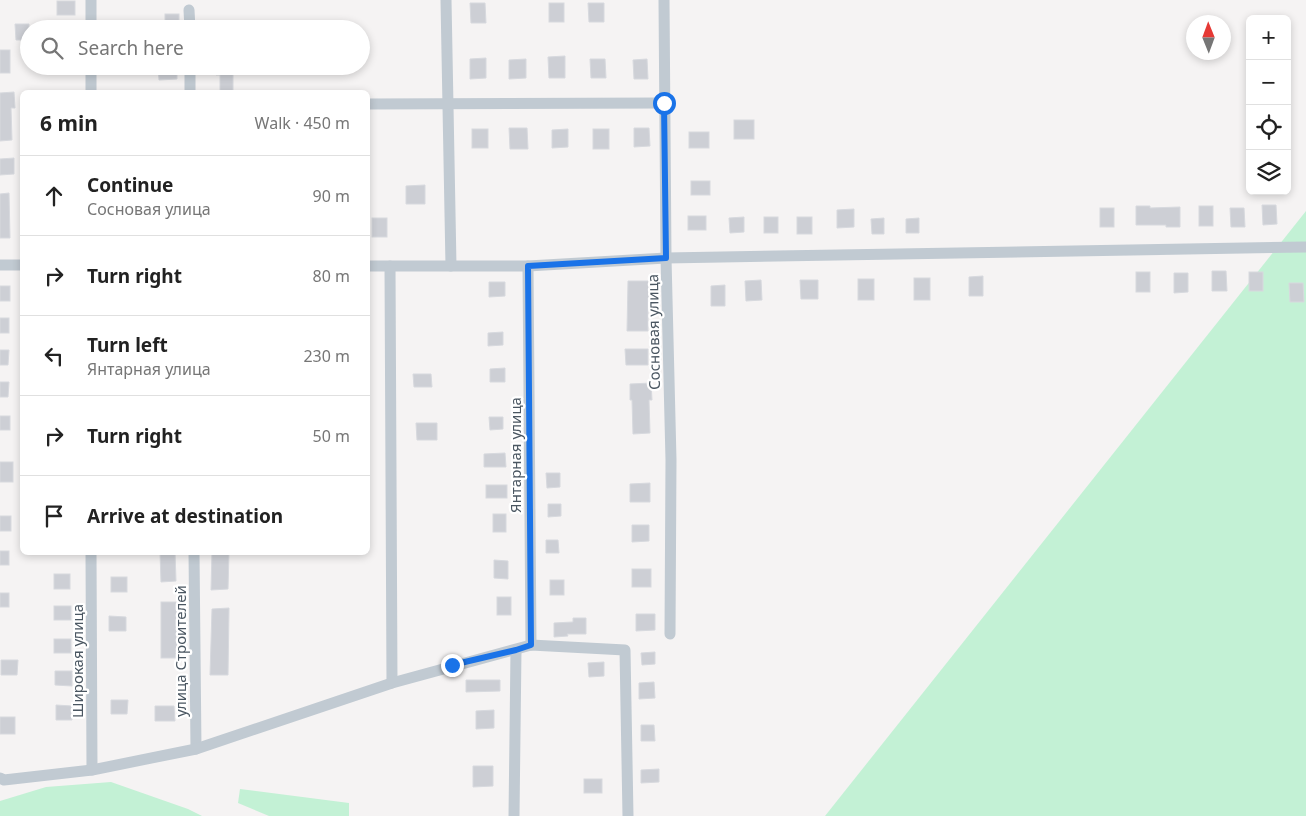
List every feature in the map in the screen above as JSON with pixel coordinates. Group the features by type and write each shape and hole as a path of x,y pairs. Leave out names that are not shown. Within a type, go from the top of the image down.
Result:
{"street":[{"path":"91,0 91,20"},
{"path":"446,0 451,266"},
{"name":"Сосновая улица","path":"664,0 666,258 672,460 670,634"},
{"path":"190,10 190,20"},
{"path":"91,75 91,90"},
{"path":"190,75 190,90"},
{"path":"370,104 664,103"},
{"path":"370,266 528,266 666,258 1306,248"},
{"path":"0,265 20,265"},
{"path":"390,266 392,683"},
{"name":"Янтарная улица","path":"528,266 531,645"},
{"name":"Широкая улица","path":"91,555 92,770"},
{"name":"улица Строителей","path":"194,555 196,749"},
{"path":"0,778 4,780 92,770 196,749 392,683 452,665 531,645 625,650 628,816"},
{"path":"514,816 516,650"}],"green space":[{"path":"1306,211 1306,816 825,816"},
{"path":"111,782 188,809 202,816 0,816 0,801 46,787"},
{"path":"240,789 349,803 349,816 269,816 238,803"}],"building":[{"path":"57,1 75,1 75,15 57,15"},
{"path":"470,3 485,3 486,23 471,23"},
{"path":"549,3 564,3 564,22 549,22"},
{"path":"588,3 604,3 604,22 589,22"},
{"path":"165,14 179,14 179,20 165,20"},
{"path":"15,24 20,24 20,40 16,40"},
{"path":"0,50 10,50 10,73 0,73"},
{"path":"565,56 565,78 549,78 548,57"},
{"path":"486,58 486,78 470,79 470,59"},
{"path":"526,59 526,78 509,79 509,60"},
{"path":"590,59 605,59 606,78 591,78"},
{"path":"647,59 648,79 634,79 633,60"},
{"path":"159,75 177,75 177,79 159,80"},
{"path":"220,75 233,75 233,90 220,90"},
{"path":"14,92 15,108 11,108 12,140 0,141 0,93"},
{"path":"734,120 754,120 754,139 734,139"},
{"path":"509,128 527,128 528,149 510,149"},
{"path":"634,128 649,128 650,146 634,147"},
{"path":"472,129 488,129 488,148 472,148"},
{"path":"568,129 568,147 552,148 552,130"},
{"path":"593,129 609,129 609,149 593,149"},
{"path":"689,132 709,132 709,148 689,148"},
{"path":"14,158 14,174 0,175 0,159"},
{"path":"691,181 710,181 710,195 691,195"},
{"path":"425,185 425,204 406,204 406,186"},
{"path":"9,193 10,238 0,238 0,194"},
{"path":"1262,205 1276,205 1277,224 1263,225"},
{"path":"1136,206 1150,206 1150,208 1180,207 1180,227 1136,225"},
{"path":"1199,206 1213,206 1213,226 1199,226"},
{"path":"1100,208 1114,208 1114,227 1100,227"},
{"path":"1230,208 1244,208 1245,227 1231,227"},
{"path":"854,209 854,227 837,228 837,210"},
{"path":"688,216 706,216 706,230 688,230"},
{"path":"744,217 744,232 730,233 729,218"},
{"path":"764,217 778,217 778,233 764,233"},
{"path":"797,217 812,217 812,234 797,234"},
{"path":"372,218 387,218 387,237 372,237"},
{"path":"884,218 884,234 872,234 871,219"},
{"path":"919,218 919,233 906,233 906,219"},
{"path":"1212,271 1226,271 1227,291 1212,291"},
{"path":"1136,272 1150,272 1150,292 1136,292"},
{"path":"1249,272 1263,272 1263,291 1249,291"},
{"path":"1174,273 1188,273 1188,292 1174,293"},
{"path":"983,276 983,296 969,296 969,277"},
{"path":"914,278 930,278 930,300 914,300"},
{"path":"858,279 874,279 874,300 858,300"},
{"path":"761,280 762,300 746,301 745,281"},
{"path":"800,280 818,280 818,299 801,299"},
{"path":"628,281 650,281 648,331 627,331"},
{"path":"489,282 505,282 505,296 489,297"},
{"path":"1289,283 1303,283 1304,302 1290,302"},
{"path":"725,285 725,306 711,306 711,286"},
{"path":"0,286 10,286 10,301 0,301"},
{"path":"0,318 9,318 9,333 0,333"},
{"path":"503,332 503,345 488,346 488,333"},
{"path":"625,349 648,349 648,365 626,365"},
{"path":"0,350 9,350 8,365 0,365"},
{"path":"505,368 505,382 490,382 490,369"},
{"path":"413,374 431,374 432,387 414,387"},
{"path":"0,382 9,382 8,397 0,397"},
{"path":"651,383 652,400 649,400 650,433 633,434 630,384"},
{"path":"0,416 10,416 10,430 0,430"},
{"path":"489,417 503,417 503,429 490,430"},
{"path":"416,423 437,423 437,440 417,440"},
{"path":"505,453 506,467 484,467 484,454"},
{"path":"0,462 13,462 13,482 0,482"},
{"path":"546,473 560,473 560,487 547,488"},
{"path":"650,483 650,502 630,502 630,484"},
{"path":"486,485 507,485 507,498 486,498"},
{"path":"548,504 561,504 561,516 548,517"},
{"path":"493,514 506,514 506,532 493,532"},
{"path":"0,516 11,516 11,531 0,531"},
{"path":"632,525 649,525 649,541 632,542"},
{"path":"546,540 558,540 559,553 546,553"},
{"path":"0,551 9,551 9,565 0,565"},
{"path":"160,555 175,555 176,581 161,582"},
{"path":"212,555 229,555 228,589 211,590"},
{"path":"494,560 508,561 508,579 494,578"},
{"path":"632,569 651,569 651,587 632,587"},
{"path":"54,574 70,574 70,589 54,589"},
{"path":"111,577 127,577 127,592 111,592"},
{"path":"550,580 564,580 564,595 550,595"},
{"path":"0,593 9,593 9,607 0,607"},
{"path":"497,597 511,597 511,615 497,615"},
{"path":"161,602 177,602 177,658 161,658"},
{"path":"54,606 71,606 71,620 54,620"},
{"path":"229,608 228,675 210,675 212,609"},
{"path":"636,614 655,614 655,630 636,631"},
{"path":"109,616 126,617 126,631 109,631"},
{"path":"573,618 586,618 586,634 567,634 568,636 554,637 554,623 573,622"},
{"path":"54,639 71,639 71,653 54,653"},
{"path":"655,652 655,664 642,665 641,653"},
{"path":"1,660 18,660 17,675 1,675"},
{"path":"604,662 604,676 589,677 588,663"},
{"path":"55,671 72,671 72,686 55,685"},
{"path":"466,680 500,680 500,691 466,692"},
{"path":"654,682 655,698 639,699 639,683"},
{"path":"111,700 128,700 127,714 111,714"},
{"path":"56,705 72,706 72,720 56,720"},
{"path":"155,706 174,706 175,721 155,721"},
{"path":"494,710 494,728 476,729 476,711"},
{"path":"0,717 15,717 15,734 0,734"},
{"path":"641,725 654,725 655,741 641,741"},
{"path":"473,766 493,766 493,786 473,787"},
{"path":"659,769 659,782 641,783 641,770"},
{"path":"584,779 602,779 602,793 584,793"}],"route":[{"path":"452,665 531,645 528,266 666,258 664,103"}]}
